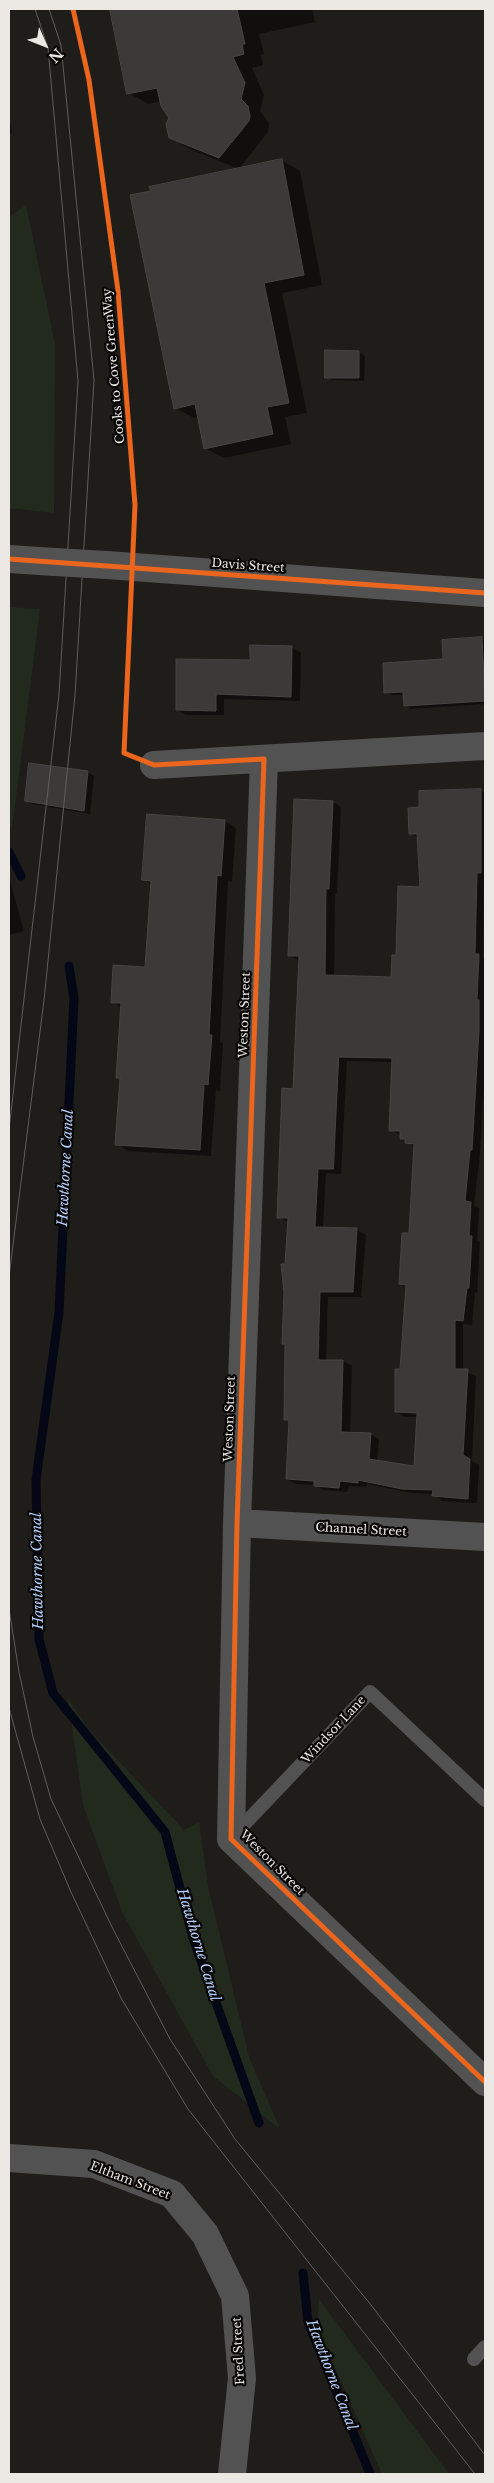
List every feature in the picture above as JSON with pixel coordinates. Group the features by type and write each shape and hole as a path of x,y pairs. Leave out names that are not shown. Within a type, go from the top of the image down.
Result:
{"street":[{"name":"Davis Street","path":"9,559 485,593"},
{"path":"154,765 485,746"},
{"name":"Weston Street","path":"264,759 237,1523 231,1839 485,2082"},
{"name":"Channel Street","path":"237,1523 485,1537"},
{"name":"Eltham Street","path":"9,2158 94,2164 172,2194 205,2234"},
{"name":"Fred Street","path":"205,2234 235,2296 242,2378 232,2474"}],"lane":[{"name":"Windsor Lane","path":"231,1839 370,1692 485,1800"},
{"path":"474,2359 485,2347"}],"green space":[{"path":"26,205 55,344 54,513 9,508 9,217"},
{"path":"9,607 40,609 12,829 9,824"},
{"path":"68,1698 91,1732 184,1830 199,1822 208,1886 249,2057 280,2129 213,2076 122,1912 83,1805"},
{"path":"319,2299 449,2474 382,2474 317,2327"}],"building":[{"path":"110,9 237,9 245,44 242,44 244,54 233,57 245,83 241,99 248,106 250,116 249,121 219,158 169,138 166,124 169,118 161,106 157,88 127,94"},
{"path":"282,159 304,275 264,283 289,403 267,407 273,434 204,449 195,404 174,409 130,195 151,191 149,187"},
{"path":"325,350 359,351 359,378 325,378"},
{"path":"482,637 485,701 404,706 403,692 384,693 383,663 443,659 442,640"},
{"path":"250,645 292,646 291,697 216,694 216,711 176,710 176,659 250,660"},
{"path":"29,763 88,771 84,811 25,801"},
{"path":"481,789 481,873 477,873 475,954 479,954 477,1000 479,1000 479,1030 472,1150 470,1150 465,1201 471,1202 469,1236 472,1236 469,1288 467,1288 463,1321 455,1320 455,1369 468,1369 463,1455 470,1459 468,1499 432,1496 433,1490 402,1489 358,1480 358,1483 340,1481 339,1488 314,1486 314,1481 286,1479 289,1420 284,1420 285,1344 282,1344 284,1292 281,1264 285,1264 288,1218 277,1218 282,1088 293,1089 299,956 288,956 294,799 333,801 329,889 326,889 325,975 391,977 392,955 396,955 398,886 420,887 417,834 409,834 408,808 419,807 419,791","holes":["339,1057 392,1058 389,1131 400,1131 400,1139 405,1139 405,1143 414,1144 409,1233 402,1233 399,1284 406,1285 400,1369 395,1369 395,1412 417,1413 414,1466 369,1459 371,1433 341,1432 343,1360 318,1360 320,1292 353,1292 357,1228 315,1227 318,1169 333,1169"]},
{"path":"147,814 225,820 221,876 217,875 209,1035 212,1035 208,1085 204,1084 200,1150 115,1145 120,1078 116,1078 121,1003 111,1003 113,965 145,967 151,881 142,880"}],"waterway":[{"name":"Hawthorne Canal","path":"9,852 21,876"},
{"name":"Hawthorne Canal","path":"69,966 74,998 59,1312 36,1480 39,1639 53,1693 165,1832 194,1941 259,2123"},
{"name":"Hawthorne Canal","path":"303,2273 308,2322 370,2474"}],"tram line":[{"path":"9,1130 59,694 78,381 48,48 35,9"},
{"path":"9,1277 44,1000 75,695 94,380 61,45 49,9"},
{"path":"9,1609 19,1672 33,1737 51,1799 112,1927 170,2039 235,2139 371,2305 485,2455"},
{"path":"9,1708 40,1819 71,1892 121,1998 188,2109 475,2474"}],"cycle path":[{"name":"Cooks to Cove GreenWay","path":"73,9 89,80 118,291 135,505 124,753 154,765 264,759 237,1523 231,1839 485,2082"},
{"path":"9,559 485,593"}]}
